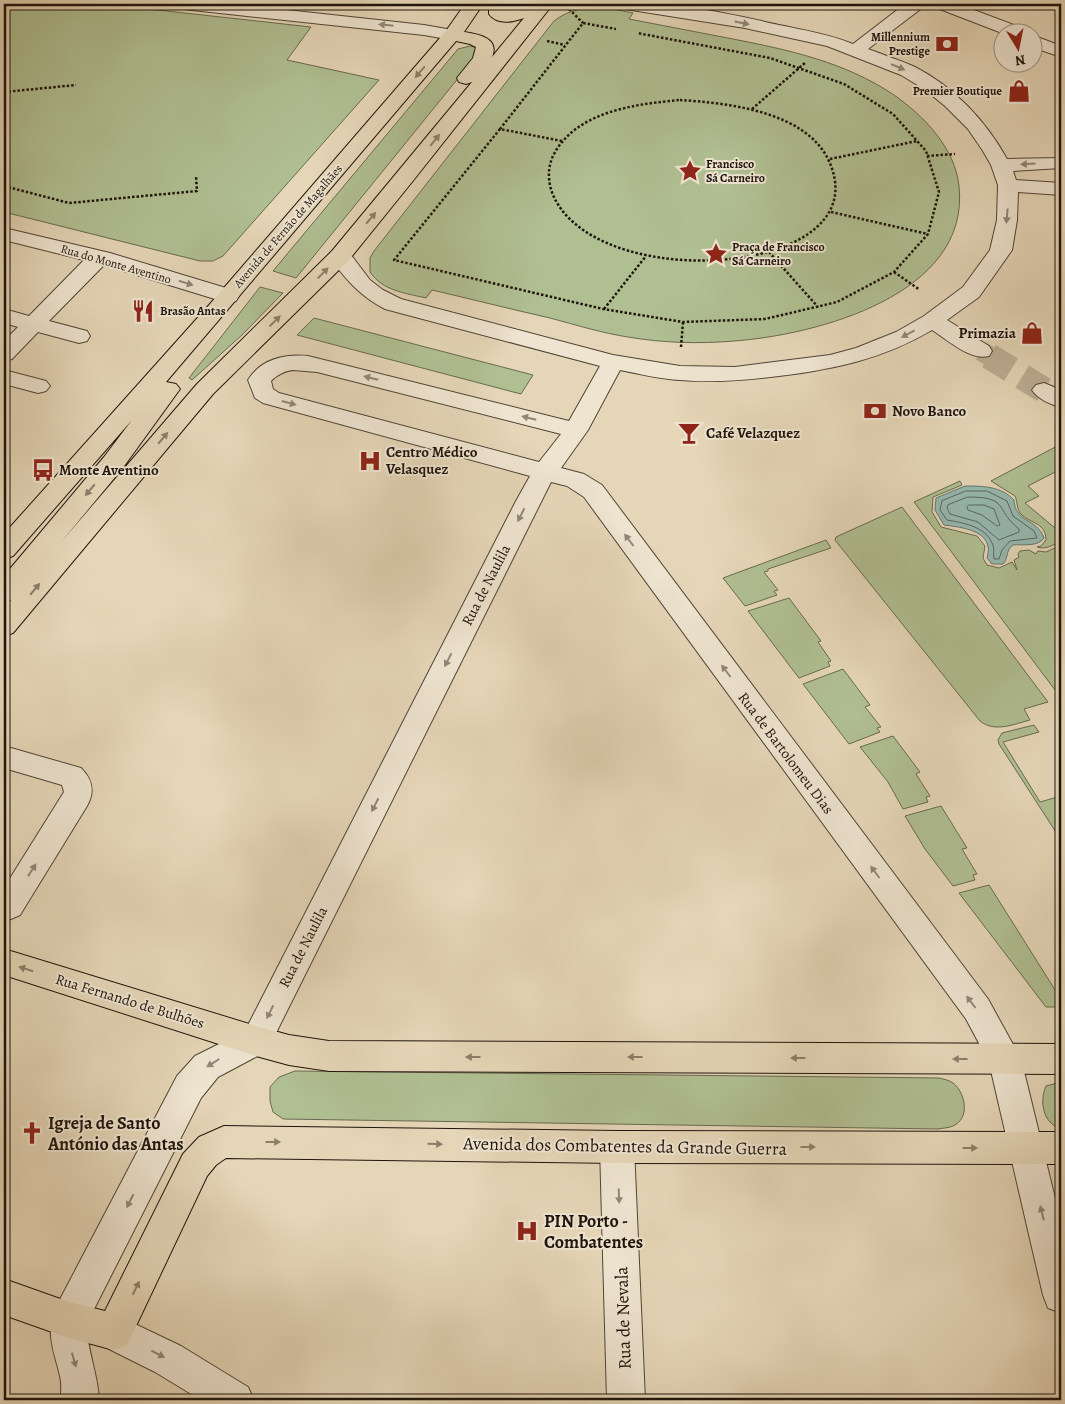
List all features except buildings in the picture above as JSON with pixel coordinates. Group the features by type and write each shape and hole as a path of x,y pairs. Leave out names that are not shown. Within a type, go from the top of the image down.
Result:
{"main road":[{"name":"Avenida de Fernão de Magalhães","path":"9,539 223,303 452,35 474,4"},
{"path":"498,4 498,14 509,17 543,4"},
{"path":"4,626 205,389 340,256 405,178 543,4"},
{"path":"405,178 397,165 484,56 486,51 482,42 452,35"},
{"path":"4,593 113,463 218,324 223,303"},
{"name":"Rua Fernando de Bulhões","path":"4,962 256,1041"},
{"path":"256,1041 289,1050 329,1056 1061,1059"},
{"name":"Avenida dos Combatentes da Grande Guerra","path":"114,1332 195,1166 203,1154 212,1146 224,1142 617,1147 1061,1148"},
{"path":"4,1297 68,1320 114,1332"}],"street":[{"path":"183,4 424,30 452,35"},
{"path":"340,256 365,289 393,304 613,362 680,373 735,374 830,362 864,353 904,337 932,321 971,292 1001,250 1007,220 1008,185 1001,165 975,125 952,102 931,85 908,71 832,42 664,8 625,4"},
{"path":"856,50 916,4"},
{"path":"943,4 992,23"},
{"path":"1042,44 1061,52"},
{"path":"1001,165 1056,163"},
{"path":"1008,185 1061,189"},
{"name":"Rua do Monte Aventino","path":"4,234 102,258 223,303"},
{"path":"4,354 93,263 102,258"},
{"path":"4,316 79,336"},
{"path":"932,321 981,351"},
{"path":"576,430 317,364 302,362 282,364 268,369 259,380 263,393 271,398 545,472 576,430 613,362"},
{"path":"4,377 38,386"},
{"name":"Rua de Naulila","path":"256,1041 528,501 545,472"},
{"name":"Rua de Bartolomeu Dias","path":"545,472 575,480 593,491 976,1009 1005,1059"},
{"path":"4,757 71,776 76,781 78,790 77,798 5,909"},
{"path":"80,1400 79,1379 68,1340 68,1320 189,1087 201,1071 218,1059 236,1053 256,1041"},
{"path":"1005,1059 1061,1295"},
{"name":"Rua de Nevala","path":"617,1147 626,1400"},
{"path":"114,1332 168,1359 235,1400"}],"path":[{"path":"569,10 583,23 620,30"},
{"path":"583,23 500,130 394,260 603,309 683,322 765,319 837,302 894,272 928,234 939,192 927,156 917,141 893,114 844,84 770,58 630,32"},
{"path":"752,109 798,68"},
{"path":"4,92 76,85"},
{"path":"836,176 830,159 812,138 785,121 752,109 717,102 680,100 644,103 610,111 590,121 562,141 550,162 548,184 558,206 578,227 601,240 646,256 688,262 730,260 769,252 807,235 831,212 838,185"},
{"path":"500,130 562,141"},
{"path":"830,159 917,141"},
{"path":"927,156 955,154"},
{"path":"4,186 69,203 197,191 196,176"},
{"path":"831,212 928,234"},
{"path":"769,252 818,307"},
{"path":"603,309 646,256"},
{"path":"894,272 920,290"},
{"path":"680,348 683,322"}],"green space":[{"path":"4,4 103,4 311,27 287,60 379,80 223,256 213,261 200,261 4,212"},
{"path":"603,7 633,13 629,19 754,43 816,59 856,74 905,103 927,123 945,146 956,172 959,186 956,224 940,255 915,281 882,302 844,318 805,330 768,337 721,342 694,343 641,339 589,329 432,290 426,298 402,293 381,283 370,272 370,258 374,251 554,21 571,12"},
{"path":"470,46 477,48 477,55 296,278 273,271 458,49"},
{"path":"260,287 283,293 242,335 192,380 189,378"},
{"path":"314,318 533,375 521,394 297,335"},
{"path":"1061,444 1061,469 1028,486 1039,496 1025,503 1061,533 1061,541 1049,547 1040,548 1037,547 1041,546 1046,540 1044,530 1020,513 1015,496 991,481"},
{"path":"960,481 962,485 933,497 932,512 941,527 977,536 985,546 983,558 987,565 999,568 1012,562 1017,570 1014,560 1019,557 1020,551 1029,550 1036,554 1038,551 1046,552 1061,545 1061,698 914,502"},
{"path":"902,507 1048,702 1024,709 1030,720 998,727 986,725 980,721 835,540 836,537"},
{"path":"826,540 831,548 764,572 778,590 774,591 777,595 745,606 723,578"},
{"path":"789,598 821,641 818,642 831,661 828,662 830,666 799,678 748,611"},
{"path":"843,669 870,705 865,707 881,727 877,728 880,732 849,744 803,684"},
{"path":"1034,725 1039,732 1003,742 1040,802 1061,796 1061,840 998,740 1002,733"},
{"path":"893,736 920,772 916,774 930,796 926,797 928,802 903,809 888,782 860,747"},
{"path":"941,806 967,848 962,849 977,874 973,875 975,880 953,886 925,849 905,816"},
{"path":"989,885 1057,993 1061,992 1061,1007 1046,1007 959,893"},
{"path":"295,1071 939,1078 951,1082 957,1087 963,1099 964,1112 958,1123 951,1127 938,1129 283,1119 273,1112 270,1101 270,1087 279,1077"},
{"path":"1061,1082 1061,1129 1046,1117 1043,1099 1046,1086"}],"water":[{"path":"965,486 997,489 1009,495 1014,500 1018,513 1036,527 1044,538 1034,544 1013,545 1003,564 992,564 987,558 988,546 986,540 976,532 944,525 935,510 936,498"}],"tunnel":[{"path":"981,351 991,357"},
{"path":"989,356 1044,390"}],"place":[{"name":"Millennium Prestige","path":"947,44"},
{"name":"Premier Boutique","path":"1019,91"},
{"name":"Francisco Sá Carneiro","path":"690,171"},
{"name":"Praça de Francisco Sá Carneiro","path":"716,254"},
{"name":"Brasão Antas","path":"143,311"},
{"name":"Primazia","path":"1032,333"},
{"name":"Novo Banco","path":"875,411"},
{"name":"Café Velazquez","path":"689,433"},
{"name":"Centro Médico Velasquez","path":"370,461"},
{"name":"Monte Aventino","path":"43,470"},
{"name":"Igreja de Santo António das Antas","path":"32,1133"},
{"name":"PIN Porto - Combatentes","path":"527,1231"}]}
